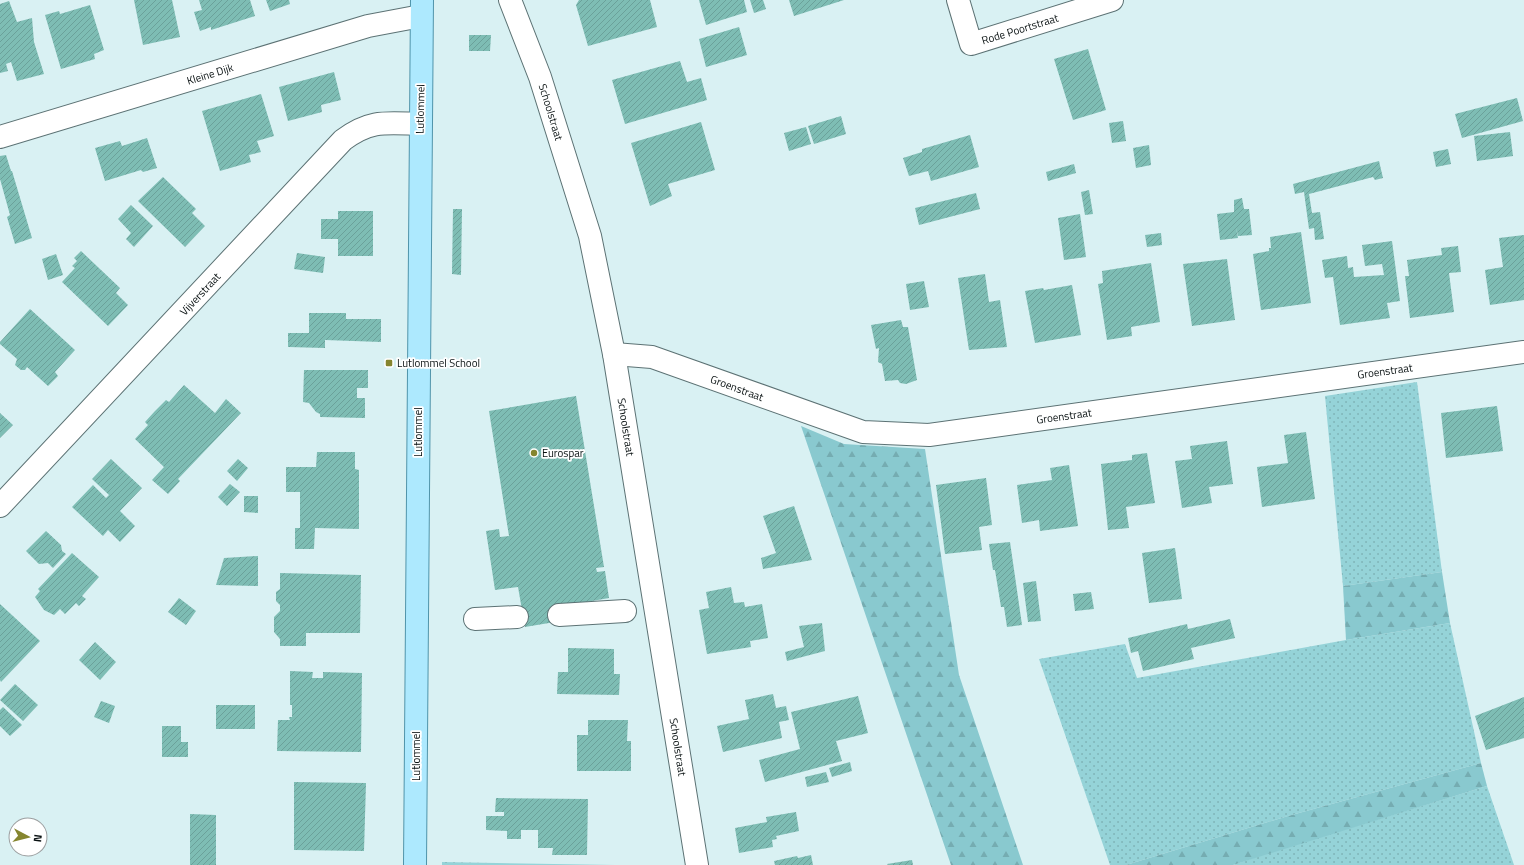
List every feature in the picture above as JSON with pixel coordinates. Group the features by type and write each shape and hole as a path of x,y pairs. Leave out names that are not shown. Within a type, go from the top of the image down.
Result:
{"main road":[{"name":"Lutlommel","path":"415,865 421,8"}],"street":[{"name":"Schoolstraat","path":"510,0 540,77 590,236 614,354 697,865"},
{"name":"Rode Poortstraat","path":"958,0 971,44 1112,0"},
{"name":"Kleine Dijk","path":"0,137 368,26 421,8"},
{"name":"Vijverstraat","path":"0,506 343,140 358,130 373,124 420,124"},
{"name":"Groenstraat","path":"614,354 652,356 863,432 929,435 1524,352"},
{"path":"559,615 625,611"},
{"path":"475,620 517,617"}],"shaded area":[{"path":"1417,382 1442,572 1343,586 1325,396"},
{"path":"1450,623 1481,763 1288,816 1126,865 1110,865 1039,659 1125,644 1137,678 1346,640"},
{"path":"1487,786 1514,865 1233,865 1265,854"},
{"path":"442,862 615,865 442,865"}],"green space":[{"path":"801,426 844,444 925,449 959,675 1023,865 951,865"},
{"path":"1442,572 1450,623 1346,640 1343,586"},
{"path":"1481,763 1487,786 1233,865 1126,865 1288,816"}],"building":[{"path":"134,0 172,0 180,37 143,45"},
{"path":"199,0 250,0 255,16 211,30 211,27 200,31 194,12 202,10"},
{"path":"266,0 289,0 290,4 270,11"},
{"path":"579,0 650,0 657,27 588,46 576,5"},
{"path":"699,0 744,0 747,12 706,25"},
{"path":"750,0 763,0 766,9 754,13"},
{"path":"789,0 844,0 794,16"},
{"path":"9,1 17,22 32,18 34,42 44,74 17,81 11,62 6,64 8,71 0,73 0,4"},
{"path":"90,5 104,50 94,54 95,59 61,69 45,15 59,11 60,14"},
{"path":"739,27 747,55 706,67 699,39"},
{"path":"469,35 491,35 490,51 469,51"},
{"path":"1088,49 1106,110 1073,120 1054,59"},
{"path":"680,61 687,82 701,78 707,100 625,124 612,80"},
{"path":"334,72 341,100 321,105 322,112 288,121 279,87"},
{"path":"261,94 274,136 257,141 261,152 249,155 251,162 220,171 202,111"},
{"path":"1517,98 1523,121 1462,138 1455,114"},
{"path":"841,116 846,134 814,144 808,126"},
{"path":"1123,121 1126,141 1112,143 1109,123"},
{"path":"701,122 715,170 668,184 672,196 650,206 631,143"},
{"path":"806,127 811,144 789,151 784,133"},
{"path":"1510,132 1513,156 1477,161 1474,136"},
{"path":"970,135 979,167 931,181 928,171 909,176 903,158 922,152 922,149"},
{"path":"147,138 157,168 143,172 141,170 105,181 95,148 120,141 122,146"},
{"path":"1149,145 1151,165 1136,168 1133,148"},
{"path":"1448,149 1451,164 1436,167 1433,152"},
{"path":"6,155 32,238 15,244 7,217 10,215 0,179 0,156"},
{"path":"1379,161 1383,178 1375,180 1373,177 1309,194 1312,213 1320,212 1324,239 1315,240 1314,228 1309,229 1304,192 1295,194 1293,184"},
{"path":"1074,164 1076,173 1048,181 1046,172"},
{"path":"163,177 196,209 192,213 205,226 185,247 138,201"},
{"path":"1089,190 1093,214 1085,215 1081,192"},
{"path":"976,193 980,209 919,225 915,208"},
{"path":"1242,198 1244,209 1249,209 1252,235 1238,236 1236,227 1238,238 1220,240 1217,214 1234,212 1234,200"},
{"path":"131,205 153,226 134,247 126,239 131,233 118,219"},
{"path":"453,209 462,209 461,275 452,274"},
{"path":"338,211 373,211 373,256 338,256 338,239 321,239 321,219 338,219"},
{"path":"1080,214 1086,257 1064,260 1058,218"},
{"path":"1301,232 1311,303 1261,310 1253,254 1269,251 1269,248 1271,248 1270,237"},
{"path":"1161,233 1162,245 1147,247 1145,235"},
{"path":"1524,235 1524,300 1490,305 1485,270 1503,267 1499,238"},
{"path":"1392,241 1400,301 1387,303 1390,318 1340,325 1333,277 1325,278 1322,260 1347,256 1348,268 1353,267 1354,277 1384,275 1382,264 1365,266 1362,245"},
{"path":"1458,246 1461,272 1449,273 1454,312 1410,318 1405,276 1409,276 1407,260 1442,255 1441,248"},
{"path":"81,251 120,288 116,293 128,305 108,326 62,282 75,268 72,266 77,261 74,258"},
{"path":"297,253 325,257 323,273 294,269"},
{"path":"56,254 63,275 48,280 42,259"},
{"path":"1227,259 1235,320 1192,326 1183,264"},
{"path":"1151,263 1160,322 1131,327 1132,336 1107,340 1098,284 1103,283 1102,271"},
{"path":"985,274 989,302 1000,300 1007,347 969,350 958,278"},
{"path":"924,281 929,307 910,310 906,284"},
{"path":"1072,285 1081,335 1035,343 1025,291 1043,288 1044,290"},
{"path":"30,309 75,350 55,372 58,376 48,386 27,367 25,370 21,370 15,365 17,359 0,344 0,342"},
{"path":"309,313 346,313 346,319 381,319 381,342 325,340 325,348 288,347 288,333 309,333"},
{"path":"901,320 903,327 908,327 917,380 906,384 900,383 898,380 885,381 882,364 878,362 879,348 876,349 871,325"},
{"path":"304,370 368,370 368,388 357,388 357,398 365,398 365,418 320,417 320,414 316,412 309,403 303,402"},
{"path":"184,385 215,413 226,399 241,413 178,479 180,481 168,494 152,480 164,467 135,439 148,425 145,422 166,400 169,402"},
{"path":"576,396 604,567 596,568 597,572 605,571 609,598 552,608 555,622 525,627 518,587 495,590 486,531 499,529 500,537 509,536 489,411"},
{"path":"1497,406 1503,451 1446,458 1441,413"},
{"path":"0,413 13,425 0,438"},
{"path":"1306,432 1315,499 1262,507 1257,467 1288,463 1284,435"},
{"path":"1227,441 1233,484 1209,487 1212,503 1182,508 1175,461 1192,459 1190,446"},
{"path":"317,452 355,452 355,469 359,470 359,529 315,528 314,549 295,549 295,528 300,528 300,492 286,492 286,467 316,467"},
{"path":"1147,453 1155,503 1126,507 1129,528 1108,530 1101,464 1132,460 1132,455"},
{"path":"111,459 142,488 120,511 135,526 120,542 108,530 103,536 72,507 93,485 106,498 109,495 92,479"},
{"path":"238,459 248,468 237,481 227,471"},
{"path":"1069,465 1078,526 1040,531 1039,520 1022,523 1017,485 1052,480 1050,468"},
{"path":"986,478 992,525 979,527 982,550 945,554 936,485"},
{"path":"230,484 240,492 227,506 218,497"},
{"path":"244,496 258,496 258,513 244,512"},
{"path":"794,506 812,560 763,569 761,558 776,553 763,516"},
{"path":"46,531 61,545 62,551 66,554 53,568 48,563 39,564 26,551"},
{"path":"1010,542 1022,625 1007,627 1004,607 1001,607 989,544"},
{"path":"1175,548 1182,599 1149,603 1142,553"},
{"path":"72,553 99,577 82,596 86,599 79,606 76,603 65,614 60,609 54,615 44,610 35,597 40,591 38,589"},
{"path":"258,556 258,586 216,585 224,558"},
{"path":"280,573 361,575 360,633 306,633 306,646 280,646 280,639 274,632 274,617 280,611 280,605 276,601 276,592 280,589"},
{"path":"1036,581 1041,621 1028,622 1023,583"},
{"path":"731,587 734,603 744,602 745,607 762,604 768,638 750,641 751,647 707,654 699,610 709,608 706,592"},
{"path":"1091,592 1094,609 1075,611 1073,594"},
{"path":"179,598 196,611 186,625 168,612"},
{"path":"0,604 40,641 1,682 0,680"},
{"path":"1230,619 1235,638 1191,648 1194,659 1143,671 1138,651 1131,653 1128,638 1187,624 1188,629"},
{"path":"822,623 825,651 787,661 785,652 804,647 799,626"},
{"path":"95,642 116,662 100,680 79,660"},
{"path":"568,648 614,649 614,674 620,674 619,695 557,694 558,672 568,672"},
{"path":"290,671 313,672 312,678 323,678 323,672 362,673 361,752 277,751 278,720 290,720 289,717 292,717 292,705 290,705"},
{"path":"15,684 38,705 23,721 0,700"},
{"path":"773,694 776,708 786,706 789,720 779,722 782,738 723,752 717,726 749,719 745,700"},
{"path":"858,696 868,733 836,741 842,761 765,782 759,760 800,749 791,712"},
{"path":"1524,697 1524,738 1486,750 1475,716"},
{"path":"101,701 115,706 109,723 94,717"},
{"path":"216,705 255,705 255,729 216,729"},
{"path":"3,707 22,725 10,736 0,726 0,710"},
{"path":"588,720 628,720 627,741 631,741 631,771 577,771 577,735 588,735"},
{"path":"162,726 181,726 181,742 188,742 188,757 162,757"},
{"path":"850,762 852,771 832,777 829,768"},
{"path":"826,772 829,782 807,787 805,777"},
{"path":"294,782 366,783 364,851 294,850"},
{"path":"496,798 588,799 587,855 552,855 553,848 538,848 538,830 521,830 521,839 507,839 507,831 486,830 486,816 504,816 504,812 495,812"},
{"path":"796,812 799,831 776,836 777,839 772,840 773,847 739,853 735,828 767,822 766,817"},
{"path":"190,814 216,815 216,865 190,865"},
{"path":"811,855 813,865 775,865 774,861 797,856 798,858"},
{"path":"912,860 913,865 887,864"}],"place":[{"name":"Lutlommel School","path":"389,363"},
{"name":"Eurospar","path":"534,453"}]}
